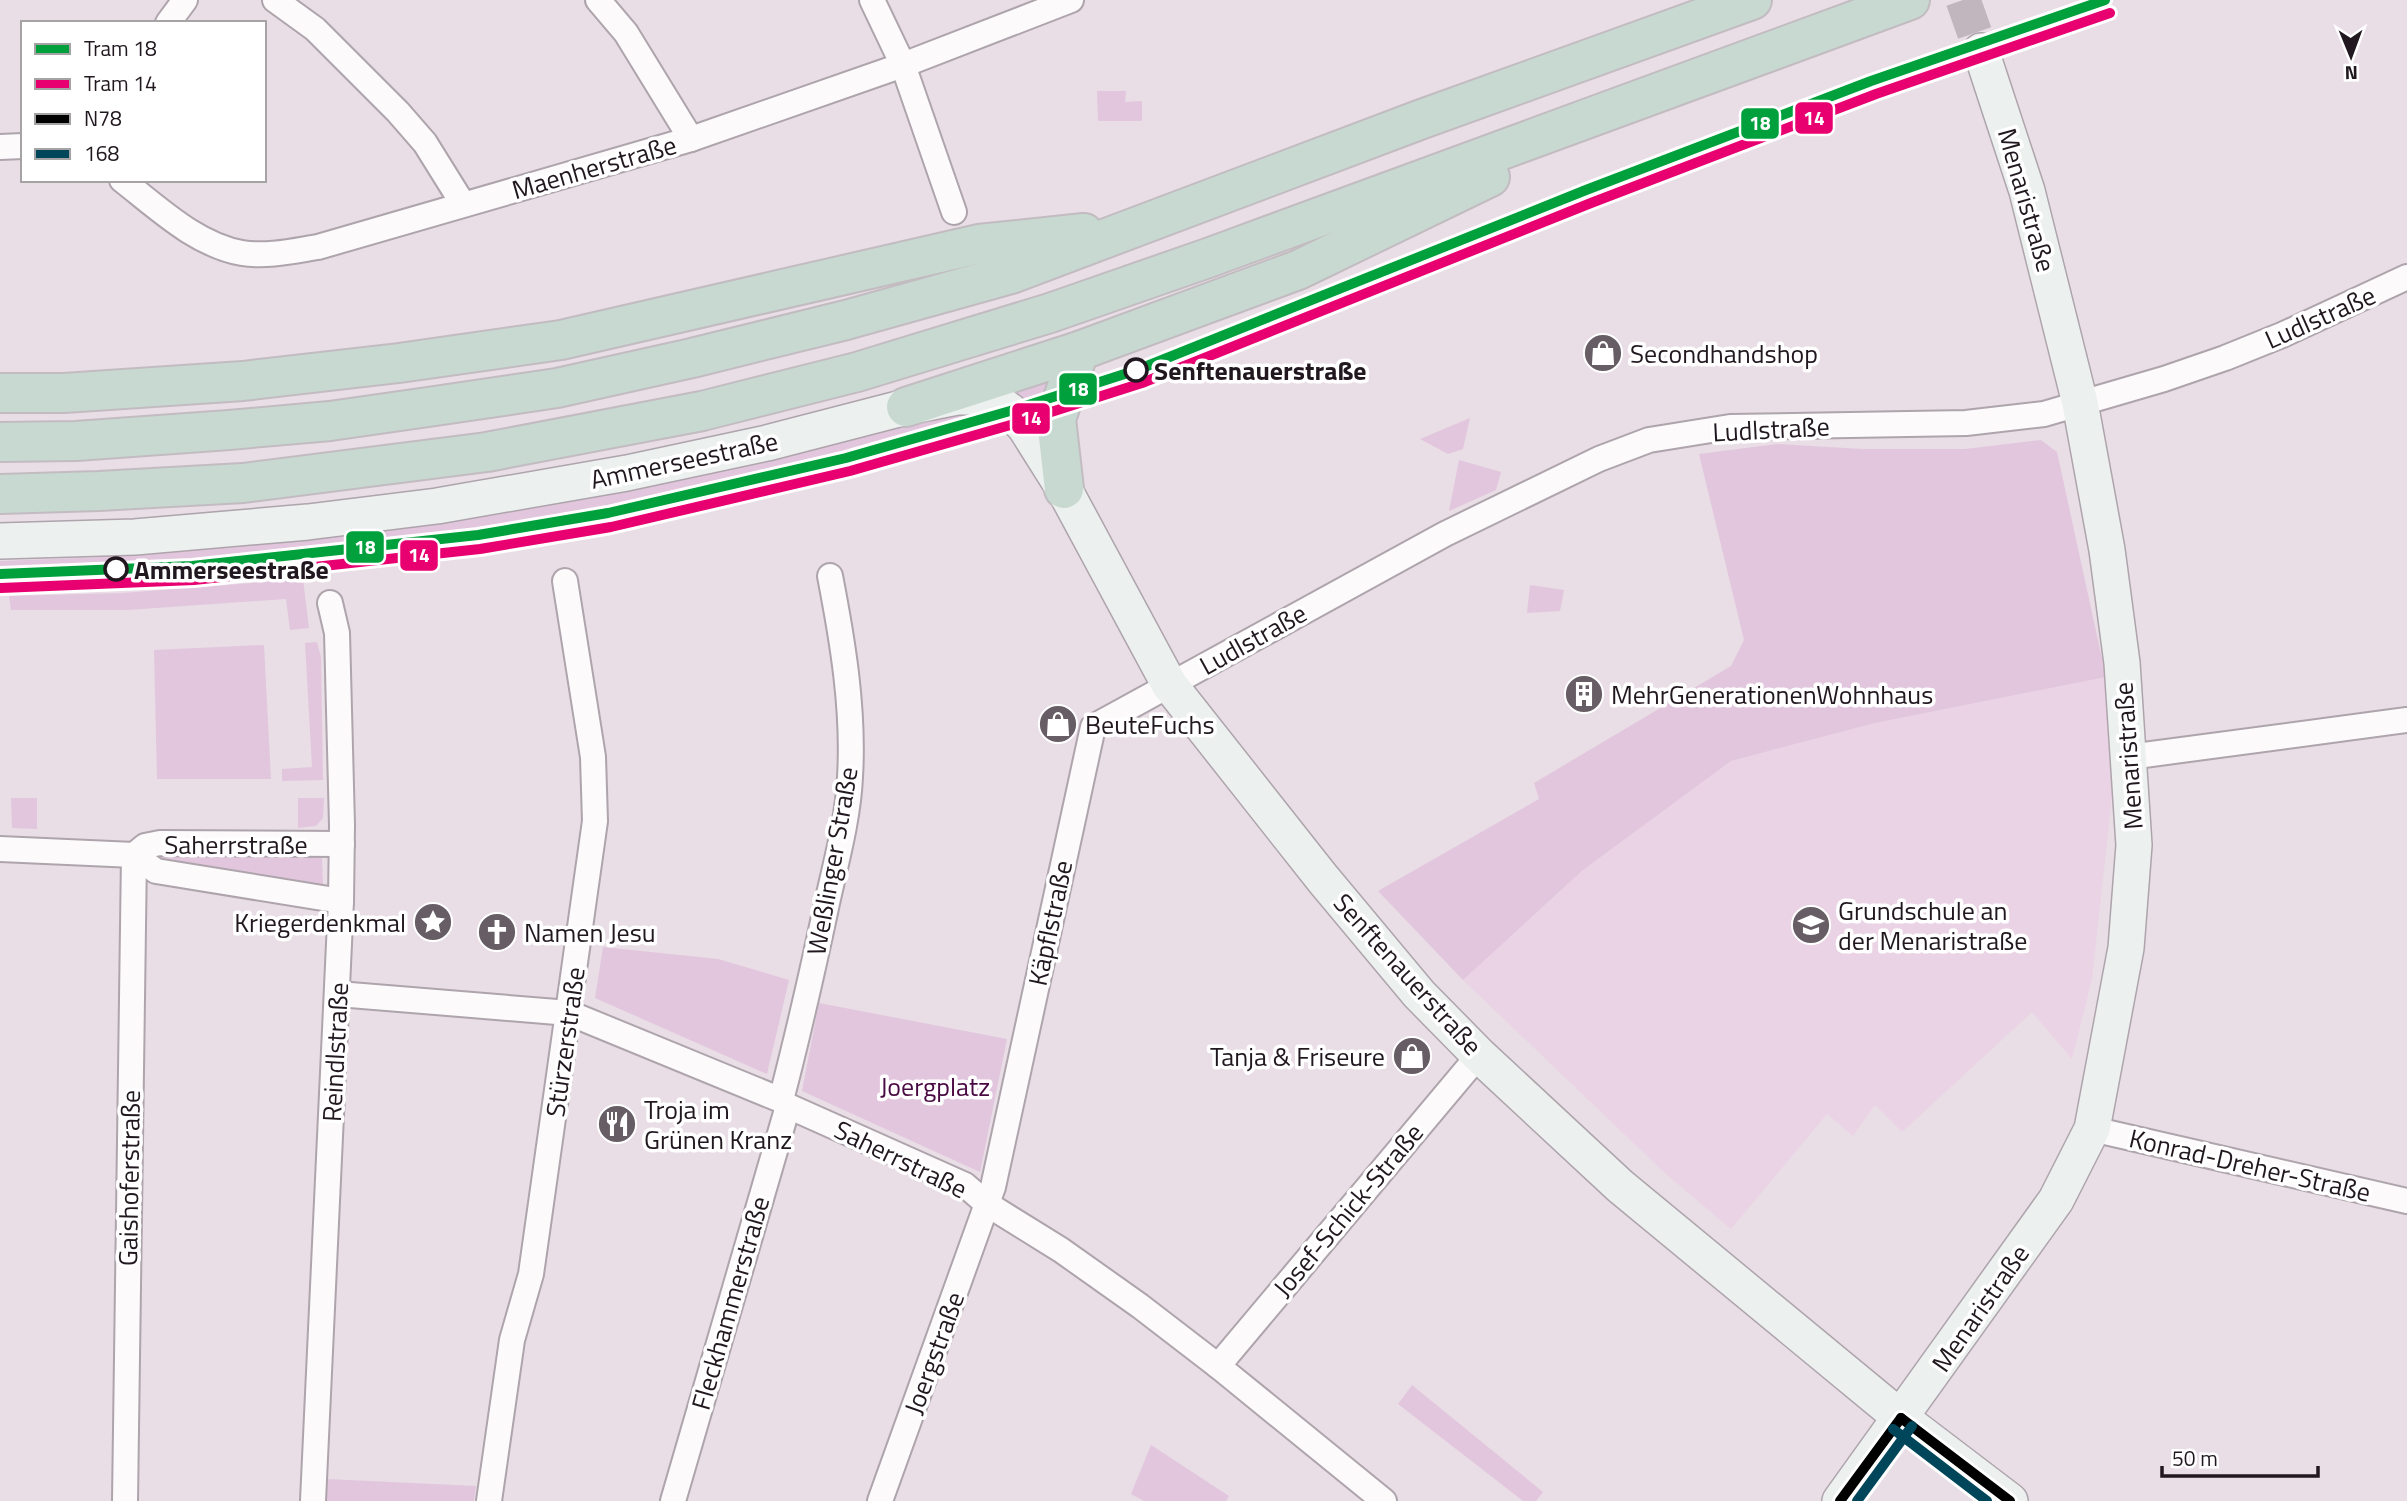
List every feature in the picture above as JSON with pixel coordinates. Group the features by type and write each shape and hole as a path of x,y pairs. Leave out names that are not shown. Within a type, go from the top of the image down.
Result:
{"highway":[{"path":"0,442 90,440 317,422 557,388 859,317 1011,274 1409,124 1752,0"},
{"path":"0,494 243,483 487,452 702,411 857,372 1050,313 1221,253 1910,0"},
{"path":"906,407 1079,351 1298,271 1664,89"},
{"path":"0,393 64,393 243,382 561,340 979,244 1141,227"},
{"path":"1065,489 1056,419 1079,351"}],"street":[{"path":"170,21 186,0"},
{"path":"275,0 314,29 398,112 425,143 463,204"},
{"path":"598,0 626,33 691,139"},
{"path":"872,0 903,65 954,212"},
{"name":"Maenherstraße","path":"125,182 192,233 241,253 276,254 318,247 691,139 903,65 1071,0"},
{"name":"Menaristraße","path":"1840,1501 2056,1200 2092,1129 2126,948 2134,845 2122,663 2107,550 2080,403 2027,191 1981,51"},
{"path":"0,146 21,146"},
{"name":"Ludlstraße","path":"1169,684 1445,534 1599,459 1649,440 1730,427 1966,423 2045,414 2225,358 2282,335 2407,277"},
{"name":"Senftenauerstraße","path":"906,407 957,397 979,397 999,403 1010,411 1025,427 1065,489 1169,684 1329,886 1419,994 1479,1055 1620,1186 1901,1418 2010,1501"},
{"name":"Ammerseestraße","path":"0,541 135,537 308,522 436,506 627,474 767,443 906,407"},
{"name":"Weßlinger Straße","path":"784,1103 832,882 850,780 851,731 844,649 830,576"},
{"name":"Stürzerstraße","path":"489,1501 512,1340 531,1274 595,821 593,757 565,581"},
{"name":"Reindlstraße","path":"313,1501 341,901 337,633 330,603"},
{"name":"Käpflstraße","path":"987,1204 1017,1079 1093,727 1169,684"},
{"path":"2129,757 2407,720"},
{"name":"Saherrstraße","path":"134,855 145,846 160,843 342,844"},
{"name":"Saherrstraße","path":"0,849 134,855 156,871 341,901"},
{"name":"Gaishoferstraße","path":"125,1501 134,855"},
{"name":"Saherrstraße","path":"338,994 569,1013 784,1103 965,1185 987,1204 1081,1264 1218,1366 1384,1501"},
{"name":"Josef-Schick-Straße","path":"1218,1366 1479,1055"},
{"name":"Fleckhammerstraße","path":"673,1501 784,1103"},
{"name":"Konrad-Dreher-Straße","path":"2092,1129 2407,1201"},
{"name":"Joergstraße","path":"880,1501 987,1204"}],"shaded area":[{"name":"Grundschule an der Menaristraße","path":"2106,677 2115,769 2092,979 2072,1059 2032,1012 1902,1132 1875,1105 1853,1136 1827,1114 1731,1229 1667,1175 1463,980 1583,870 1731,761 1875,723"}],"green space":[{"path":"1097,91 1126,91 1125,102 1142,101 1142,121 1098,121"},
{"path":"1060,369 1051,412 1026,420 999,389"},
{"path":"974,405 979,423 846,462 848,469 552,531 322,563 138,577 137,570 4,577 4,583 0,583 0,561 106,557 106,552"},
{"path":"1470,418 1463,449 1448,454 1420,439"},
{"path":"2041,440 2057,452 2106,677 1875,723 1731,761 1583,870 1463,980 1378,891 1539,799 1534,783 1731,666 1744,640 1699,454 1777,444 1862,449 1965,449"},
{"path":"1459,460 1501,472 1496,490 1449,511"},
{"path":"303,579 309,628 290,630 286,599 127,610 11,610 9,596 123,593"},
{"path":"1530,585 1564,590 1560,611 1527,613"},
{"path":"317,642 321,657 323,780 282,781 282,769 312,767 305,643"},
{"path":"264,645 271,779 157,779 154,650"},
{"path":"11,798 37,798 37,829 12,828"},
{"path":"298,798 324,798 323,818 316,826 298,828"},
{"path":"157,856 322,856 323,888 156,863"},
{"path":"603,947 718,959 789,980 767,1074 595,998"},
{"name":"Joergplatz","path":"819,1003 1007,1039 980,1172 802,1091"},
{"path":"1412,1385 1543,1492 1536,1501 1523,1501 1398,1404"},
{"path":"1151,1445 1229,1496 1226,1501 1144,1501 1131,1494"},
{"path":"327,1479 476,1486 474,1501 326,1501"}],"tunnel":[{"path":"1963,0 1981,51"}],"tram line":[{"name":"18","path":"0,574 192,566 478,535 608,513 846,458 1010,411 1137,370 1586,190 1871,81 2105,0"},
{"name":"14","path":"1,588 194,580 480,549 611,527 850,471 1014,424 1142,383 1591,203 1876,94 2110,13"}],"transit line":[{"name":"N78","path":"1901,1418 2010,1501"},
{"name":"N78","path":"1840,1501 1901,1418"},
{"name":"168","path":"1857,1501 1912,1426"},
{"name":"168","path":"1893,1429 1987,1501"}],"place":[{"name":"Secondhandshop","path":"1603,353"},
{"name":"Senftenauerstraße","path":"1136,370"},
{"name":"Ammerseestraße","path":"116,569"},
{"name":"MehrGenerationenWohnhaus","path":"1584,694"},
{"name":"BeuteFuchs","path":"1058,724"},
{"name":"Kriegerdenkmal","path":"433,922"},
{"name":"Grundschule an der Menaristraße","path":"1811,925"},
{"name":"Namen Jesu","path":"497,932"},
{"name":"Tanja & Friseure","path":"1412,1056"},
{"name":"Troja im Grünen Kranz","path":"617,1124"}]}
